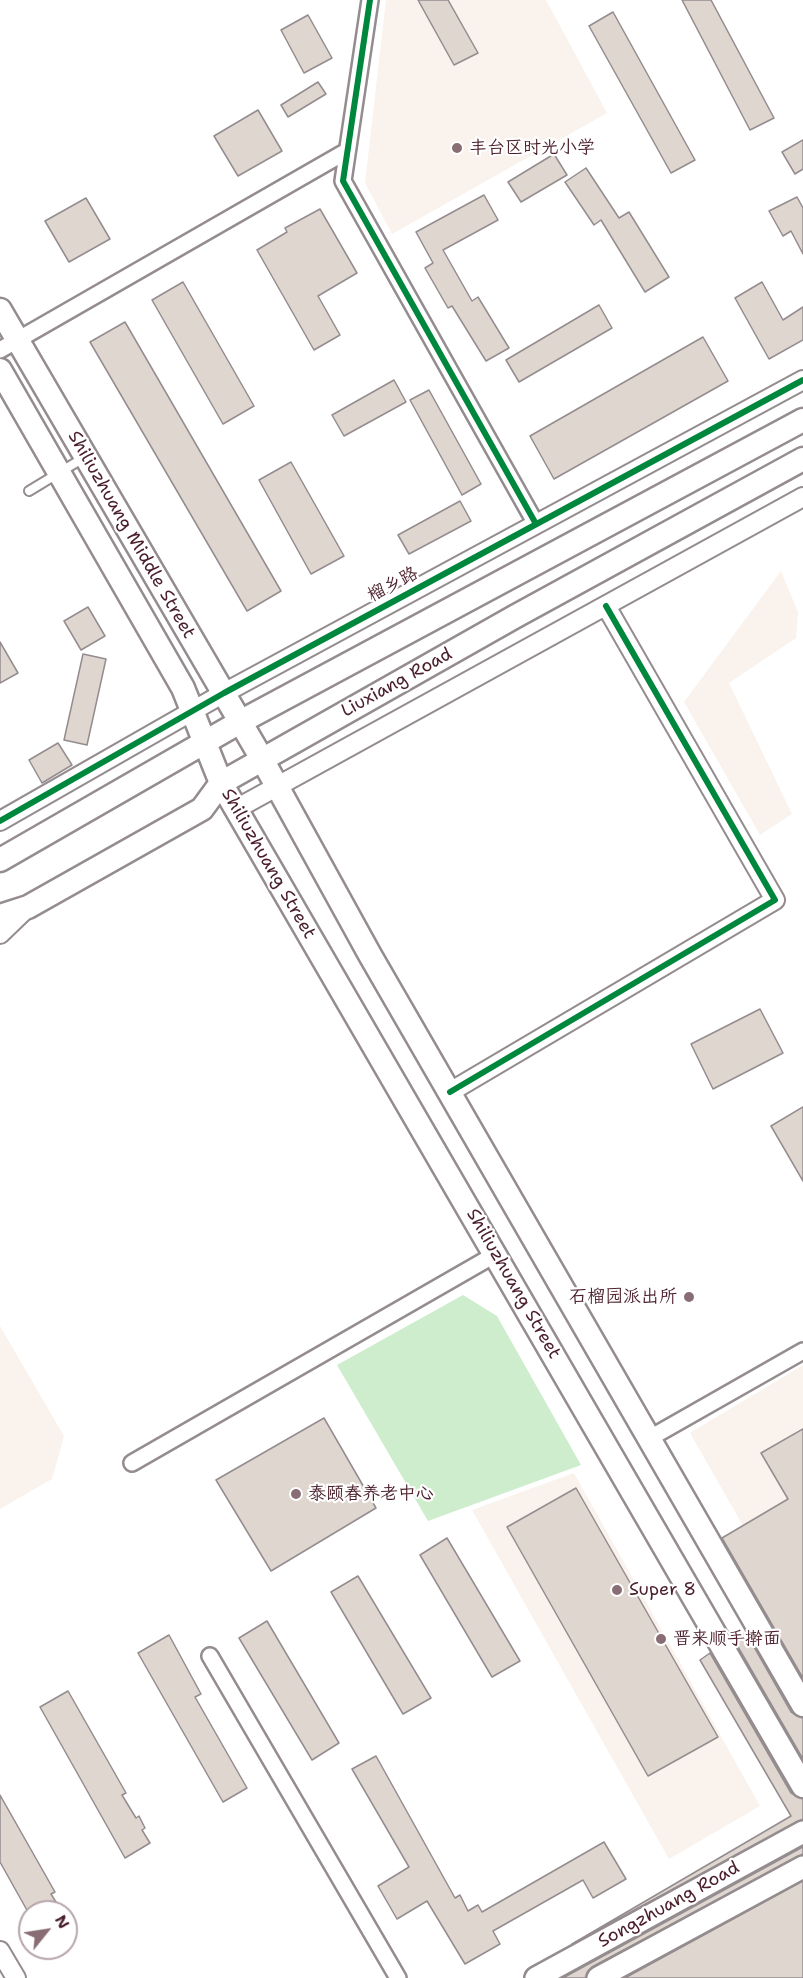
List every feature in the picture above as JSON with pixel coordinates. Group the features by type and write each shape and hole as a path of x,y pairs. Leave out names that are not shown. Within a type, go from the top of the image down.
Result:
{"main road":[{"name":"Shiliuzhuang Middle Street","path":"0,310 9,345 86,457 262,759"},
{"name":"Shiliuzhuang Middle Street","path":"0,370 183,688 221,783"},
{"path":"0,860 205,741 803,420"},
{"name":"Liuxiang Road","path":"0,916 28,907 202,809 221,783 262,759 516,616 803,459"},
{"path":"262,759 450,1092 803,1705"},
{"name":"Shiliuzhuang Street","path":"221,783 803,1786"},
{"name":"Songzhuang Road","path":"536,1978 803,1832"},
{"name":"Songzhuang Road","path":"598,1978 803,1867"}],"street":[{"path":"370,0 343,181 536,525"},
{"path":"9,345 347,151"},
{"name":"榴乡路","path":"0,821 224,693 803,380"},
{"path":"236,809 803,497"},
{"path":"450,1092 775,900 606,606"},
{"path":"0,934 28,907"},
{"path":"132,1463 496,1254"},
{"path":"650,1438 803,1351"},
{"path":"210,1656 398,1978"},
{"path":"0,1951 16,1978"}],"lane":[{"path":"29,491 86,457"}],"shaded area":[{"name":"丰台区时光小学","path":"386,0 546,0 607,113 392,234 365,183"},
{"path":"781,571 798,612 796,638 729,683 792,814 760,835 684,702"},
{"path":"0,1326 64,1436 52,1479 0,1509"},
{"path":"803,1365 803,1631 690,1433"},
{"path":"574,1473 760,1806 669,1859 472,1510"}],"green space":[{"path":"463,1295 497,1316 581,1465 428,1521 337,1365"}],"building":[{"path":"418,0 448,0 478,53 454,65"},
{"path":"682,0 711,0 774,118 750,130"},
{"path":"613,12 695,160 671,173 589,26"},
{"path":"308,15 332,58 304,73 281,30"},
{"path":"318,82 326,94 288,117 281,105"},
{"path":"258,110 282,151 238,176 214,136"},
{"path":"803,140 803,169 795,174 782,152"},
{"path":"554,154 567,175 521,202 508,182"},
{"path":"586,168 619,218 629,212 669,277 645,292 601,220 594,225 565,182"},
{"path":"484,195 498,220 443,250 472,301 478,297 509,348 486,361 452,306 448,308 425,268 433,263 416,232"},
{"path":"797,197 803,208 803,254 791,231 783,236 769,211"},
{"path":"86,198 110,239 69,262 45,221"},
{"path":"320,209 357,273 318,296 340,335 314,350 257,250 287,232 285,228"},
{"path":"183,282 254,406 223,424 152,300"},
{"path":"762,282 783,320 803,307 803,340 769,359 735,298"},
{"path":"599,305 612,328 519,382 506,360"},
{"path":"125,322 281,591 247,611 90,342"},
{"path":"703,337 728,381 554,479 530,436"},
{"path":"394,380 406,402 344,436 332,415"},
{"path":"429,390 481,484 462,495 410,400"},
{"path":"291,462 344,556 311,574 259,480"},
{"path":"460,501 471,521 409,554 398,535"},
{"path":"88,607 105,636 81,650 64,621"},
{"path":"0,642 18,673 0,683"},
{"path":"83,654 106,659 87,745 64,740"},
{"path":"58,743 72,765 42,783 29,760"},
{"path":"760,1009 783,1053 713,1089 691,1044"},
{"path":"803,1107 803,1181 771,1126"},
{"name":"泰颐春养老中心","path":"324,1418 376,1508 271,1571 216,1480"},
{"path":"803,1429 803,1678 722,1538 788,1499 761,1453"},
{"path":"576,1488 718,1737 648,1776 507,1527"},
{"path":"447,1538 520,1661 492,1677 420,1555"},
{"path":"358,1576 431,1698 403,1714 331,1592"},
{"path":"267,1621 339,1743 312,1760 239,1638"},
{"path":"746,1633 791,1712 803,1718 803,1759 734,1640"},
{"path":"169,1635 201,1694 195,1697 247,1788 223,1802 138,1653"},
{"path":"710,1653 791,1793 803,1799 803,1819 572,1944 791,1816 700,1660"},
{"path":"68,1691 126,1793 122,1795 136,1818 139,1816 145,1828 142,1830 150,1843 125,1858 40,1707"},
{"path":"376,1756 455,1898 460,1895 468,1911 478,1905 482,1912 604,1842 626,1879 593,1898 583,1880 493,1931 500,1944 465,1964 427,1901 397,1919 378,1886 409,1867 352,1769"},
{"path":"0,1795 55,1892 51,1894 55,1900 21,1900 0,1862"},
{"path":"803,1847 803,1854 592,1967 585,1978 563,1978"},
{"path":"803,1881 803,1978 625,1978"}],"cycle path":[{"path":"370,0 343,181 536,524"},
{"path":"0,821 224,693 803,380"},
{"path":"450,1092 775,900 606,606"}],"place":[{"name":"丰台区时光小学","path":"457,148"},
{"name":"石榴园派出所","path":"689,1297"},
{"name":"泰颐春养老中心","path":"296,1494"},
{"name":"Super 8","path":"617,1590"},
{"name":"晋来顺手擀面","path":"661,1639"}]}
